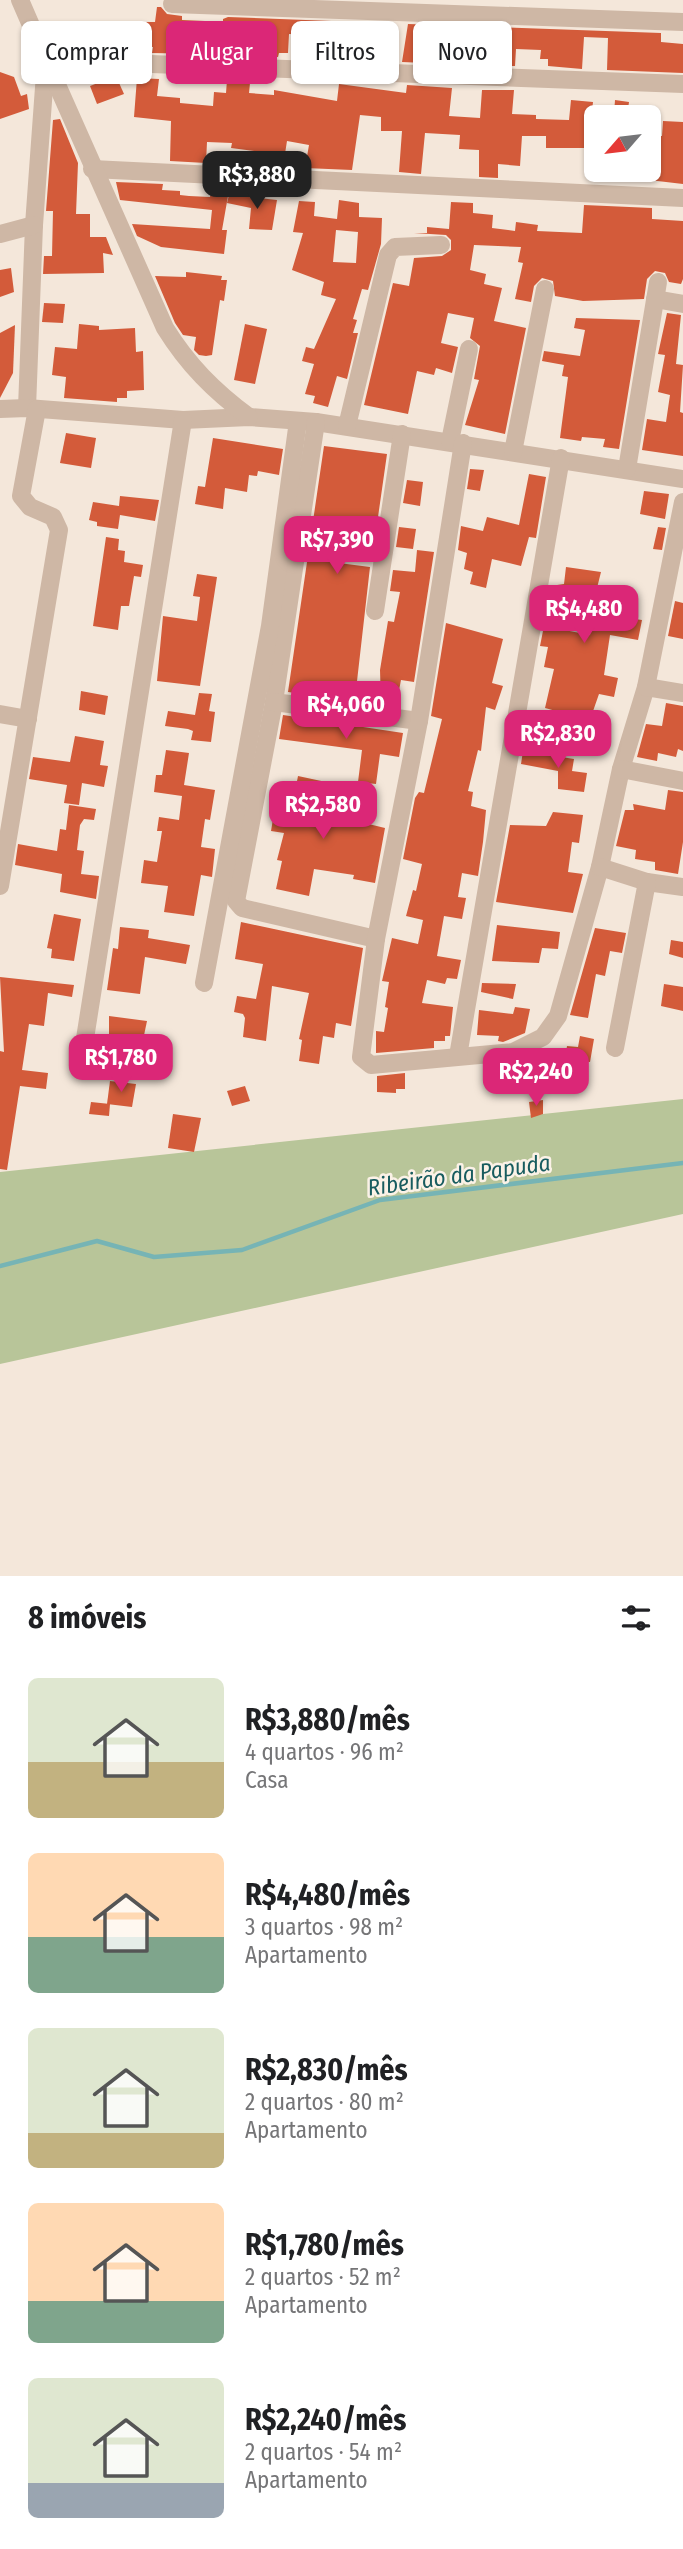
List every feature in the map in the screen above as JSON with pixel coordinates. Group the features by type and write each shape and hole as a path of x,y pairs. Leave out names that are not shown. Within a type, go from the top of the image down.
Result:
{"street":[{"path":"20,0 29,21"},
{"path":"172,4 683,22"},
{"path":"152,64 683,85"},
{"path":"0,886 59,530 53,517 30,507 21,496 32,409 34,225 44,84"},
{"path":"56,84 165,328 186,362 216,392 249,417"},
{"path":"92,169 683,198"},
{"path":"0,234 34,225"},
{"path":"348,426 388,255 395,247 441,245"},
{"path":"513,452 545,289"},
{"path":"627,469 657,291 683,304"},
{"path":"469,349 419,721 376,939 361,1057 364,1062 384,1065 513,1052 529,1047 543,1037 558,1016 600,867 621,769 675,587 683,502"},
{"path":"0,409 183,420 249,417 316,422 683,479"},
{"path":"80,1070 183,420"},
{"path":"204,983 270,626 298,421"},
{"path":"316,422 274,702 236,901 242,908 376,939"},
{"path":"374,611 402,434"},
{"path":"458,1056 561,458"},
{"path":"646,687 683,693"},
{"path":"274,702 419,721"},
{"path":"0,714 28,719"},
{"path":"621,769 683,781"},
{"path":"600,867 648,882 683,887"},
{"path":"615,1048 648,882"}],"green space":[{"path":"683,1099 683,1214 0,1364 0,1172"}],"building":[{"path":"157,7 161,7 167,14 182,16 182,20 205,21 166,21 166,53 152,53 152,22 155,22"},
{"path":"223,19 331,21 291,21 288,53 279,53 278,57 277,21"},
{"path":"408,24 413,24 413,62 402,62"},
{"path":"512,28 661,33 661,42 683,44 683,73 607,70 608,38 584,37 582,69 548,66 548,59 540,59 541,50 516,49 515,66 512,66"},
{"path":"0,72 14,77 21,96 27,94 29,109 0,119"},
{"path":"152,79 159,79 157,96 180,98 180,103 213,106 214,92 226,93 227,84 250,84 249,93 274,95 274,90 337,101 339,84 406,93 407,85 452,88 449,116 480,118 482,90 514,90 512,114 536,115 536,119 569,120 571,100 593,102 593,105 584,105 584,148 546,148 546,136 522,136 520,166 498,164 498,178 479,177 479,150 459,149 460,135 425,133 421,174 399,172 402,131 381,131 381,117 360,115 352,170 305,168 309,145 287,141 284,160 263,158 263,152 231,148 232,143 207,142 206,163 170,161 171,121 134,117 137,84 152,84"},
{"path":"120,84 124,94 97,104 90,86"},
{"path":"615,100 629,102 629,105 615,105"},
{"path":"60,119 78,163 76,214 90,214 90,237 106,237 113,255 103,253 104,273 43,274 44,256 52,256 53,211 46,211 53,120"},
{"path":"663,121 683,122 683,184 662,182"},
{"path":"116,182 163,184 162,190 180,191 180,195 210,197 211,193 228,196 222,230 227,230 224,254 161,247 137,236 132,224 210,229 212,210 120,200"},
{"path":"229,195 277,200 272,230 249,229 251,208 227,203"},
{"path":"339,200 359,203 359,217 382,218 381,244 368,290 362,289 353,319 357,320 353,333 358,333 347,379 337,376 328,407 313,403 315,396 305,394 314,364 302,361 306,347 314,349 336,299 321,295 324,282 292,270 303,233 293,232 299,201 315,202 314,216 337,219","holes":["336,230 358,232 356,263 333,262"]},
{"path":"451,202 473,203 473,213 493,215 492,228 515,231 516,222 538,225 537,231 582,233 584,205 652,208 652,219 683,221 683,279 681,284 669,282 665,273 655,271 647,279 644,299 583,301 555,296 553,281 542,278 534,286 531,302 515,299 523,263 518,262 521,247 474,245 470,270 486,274 484,284 502,288 494,321 526,328 505,434 465,425 479,380 474,379 480,346 470,338 474,318 448,313 441,343 458,347 452,373 436,368 434,375 417,371 408,414 364,405 393,283 409,286 414,258 442,256 451,250 451,240 446,235 414,233 427,233 427,227 449,229"},
{"path":"11,268 14,292 0,297 0,270"},
{"path":"186,272 222,276 221,280 227,280 224,301 220,300 212,355 199,355 194,350 196,337 183,335 155,276 186,277"},
{"path":"44,303 65,304 63,323 42,322"},
{"path":"667,313 681,315 676,364 683,365 680,412 683,413 683,456 642,450 647,419 666,422 670,395 658,392 665,355 658,354"},
{"path":"576,318 640,320 619,449 603,447 605,439 582,437 581,441 560,438 568,377 562,376 564,365 542,361 544,351 580,356 585,330 574,328"},
{"path":"79,324 99,326 99,330 135,328 136,352 143,351 144,390 127,391 127,398 117,398 117,402 64,398 66,377 52,375 55,347 77,349"},
{"path":"245,324 267,329 255,384 234,380"},
{"path":"15,325 13,373 0,398 0,333"},
{"path":"66,433 96,438 91,468 60,463"},
{"path":"213,438 283,449 279,475 258,471 257,476 249,475 247,492 225,488 223,509 195,504 198,486 205,487"},
{"path":"324,446 387,454 374,545 326,539 323,561 370,567 356,690 360,690 359,702 288,692"},
{"path":"470,469 484,470 480,491 467,489"},
{"path":"529,474 546,477 536,538 529,537 521,566 492,559 486,588 470,584 473,572 464,569 467,553 458,550 461,526 483,531 487,517 519,525"},
{"path":"407,480 423,482 420,506 403,503"},
{"path":"644,491 669,494 665,519 640,514"},
{"path":"120,496 159,500 155,521 120,515 118,529 97,526 97,522 89,520 93,502 119,506"},
{"path":"399,527 416,529 413,549 396,547"},
{"path":"658,527 666,528 662,550 653,549"},
{"path":"106,537 119,539 118,550 125,551 124,562 143,565 141,577 134,576 129,606 121,606 118,630 93,626"},
{"path":"417,550 434,552 414,682 401,680 396,706 381,703 380,670 388,621 394,622 400,592 390,591 393,570 415,572"},
{"path":"566,567 601,572 596,592 631,599 628,618 642,620 638,640 610,635 604,675 618,678 614,697 599,694 592,714 582,712 580,726 554,720 556,711 545,708 554,669 544,667 548,647 540,646 544,626 590,635 593,612 547,606 550,586 564,584"},
{"path":"197,574 217,577 200,686 157,681 163,616 197,621 200,597 193,596"},
{"path":"675,601 683,603 683,639 668,636"},
{"path":"446,623 503,639 492,683 503,686 495,710 486,707 481,751 478,750 468,791 473,792 471,806 486,810 478,876 462,873 458,897 466,898 462,919 444,916 437,956 461,960 457,979 447,978 445,984 427,980 422,1003 453,1007 450,1036 445,1036 445,1041 434,1041 434,1048 376,1053 376,1031 384,1032 388,1008 385,1007 389,982 382,981 392,938 418,944 423,920 406,916 413,890 416,891 422,864 403,859 415,798 419,792 424,793 442,719 431,716"},
{"path":"81,691 108,696 105,715 79,710"},
{"path":"199,693 212,694 209,711 215,712 211,742 191,740 193,731 188,729 165,726 168,711 195,715"},
{"path":"666,703 683,706 683,751 678,749 676,757 658,753 657,761 637,757 646,724 662,726"},
{"path":"283,715 403,733 399,757 380,754 376,784 358,782 362,750 279,739"},
{"path":"75,736 104,741 100,765 108,766 104,787 82,783 79,805 64,803 67,785 29,779 33,757 70,762"},
{"path":"166,750 189,753 184,785 215,790 210,820 205,819 201,847 215,849 212,877 201,875 194,916 164,912 168,886 141,883 144,860 157,862 162,831 157,831 159,817 179,820 182,796 154,792 156,775 162,775"},
{"path":"523,751 574,759 572,771 587,773 584,792 558,789 558,771 521,764"},
{"path":"298,776 326,782 320,807 344,810 349,813 348,819 385,828 375,883 353,879 354,875 314,869 309,896 276,889 282,861 277,860 284,833 271,831 274,813 290,817"},
{"path":"668,790 683,792 683,842 678,874 655,870 655,862 635,859 636,850 616,846 625,810 634,810 633,804 665,810"},
{"path":"69,805 96,809 94,820 84,819 80,825 77,850 84,851 81,874 99,876 96,899 60,892 62,874 15,865 18,844 57,851 60,829 66,830"},
{"path":"553,812 583,815 579,843 572,842 568,872 583,874 573,913 496,902 510,825 546,826"},
{"path":"54,914 81,919 74,961 51,958 52,949 47,948"},
{"path":"241,922 363,948 351,1026 336,1023 334,1038 323,1036 319,1064 299,1061 302,1040 299,1039 309,993 272,986 266,1041 243,1037 245,1018 243,1014 234,1012 237,996 256,999 263,964 235,959"},
{"path":"497,925 560,932 558,949 542,948 539,963 492,961"},
{"path":"120,927 149,930 148,938 190,945 186,964 145,957 140,994 107,990 113,948 118,949"},
{"path":"595,928 626,933 622,953 610,951 605,976 596,974 588,1018 570,1015"},
{"path":"671,940 683,942 683,958 669,954"},
{"path":"0,977 74,985 72,997 48,993 44,1026 29,1024 22,1070 48,1073 46,1089 20,1086 7,1170 0,1169 0,1051 4,1052"},
{"path":"482,983 516,984 513,999 481,992"},
{"path":"664,984 683,987 683,1011 661,1006"},
{"path":"515,1007 530,1009 525,1033 503,1042 498,1041 499,1036 477,1035 479,1010 513,1014"},
{"path":"109,1016 147,1021 143,1040 109,1036"},
{"path":"580,1036 594,1039 590,1062 565,1059 567,1046 578,1047"},
{"path":"560,1054 561,1066 545,1068 543,1056"},
{"path":"405,1073 405,1089 396,1089 396,1093 377,1092 377,1076"},
{"path":"110,1081 136,1084 132,1107 107,1104"},
{"path":"245,1086 250,1101 232,1106 227,1091"},
{"path":"543,1100 543,1114 531,1118 529,1102"},
{"path":"91,1102 110,1104 109,1116 89,1114"},
{"path":"173,1114 201,1118 194,1152 168,1148"}],"waterway":[{"name":"Ribeirão da Papuda","path":"0,1266 97,1241 154,1257 242,1250 380,1200 683,1163"}]}
